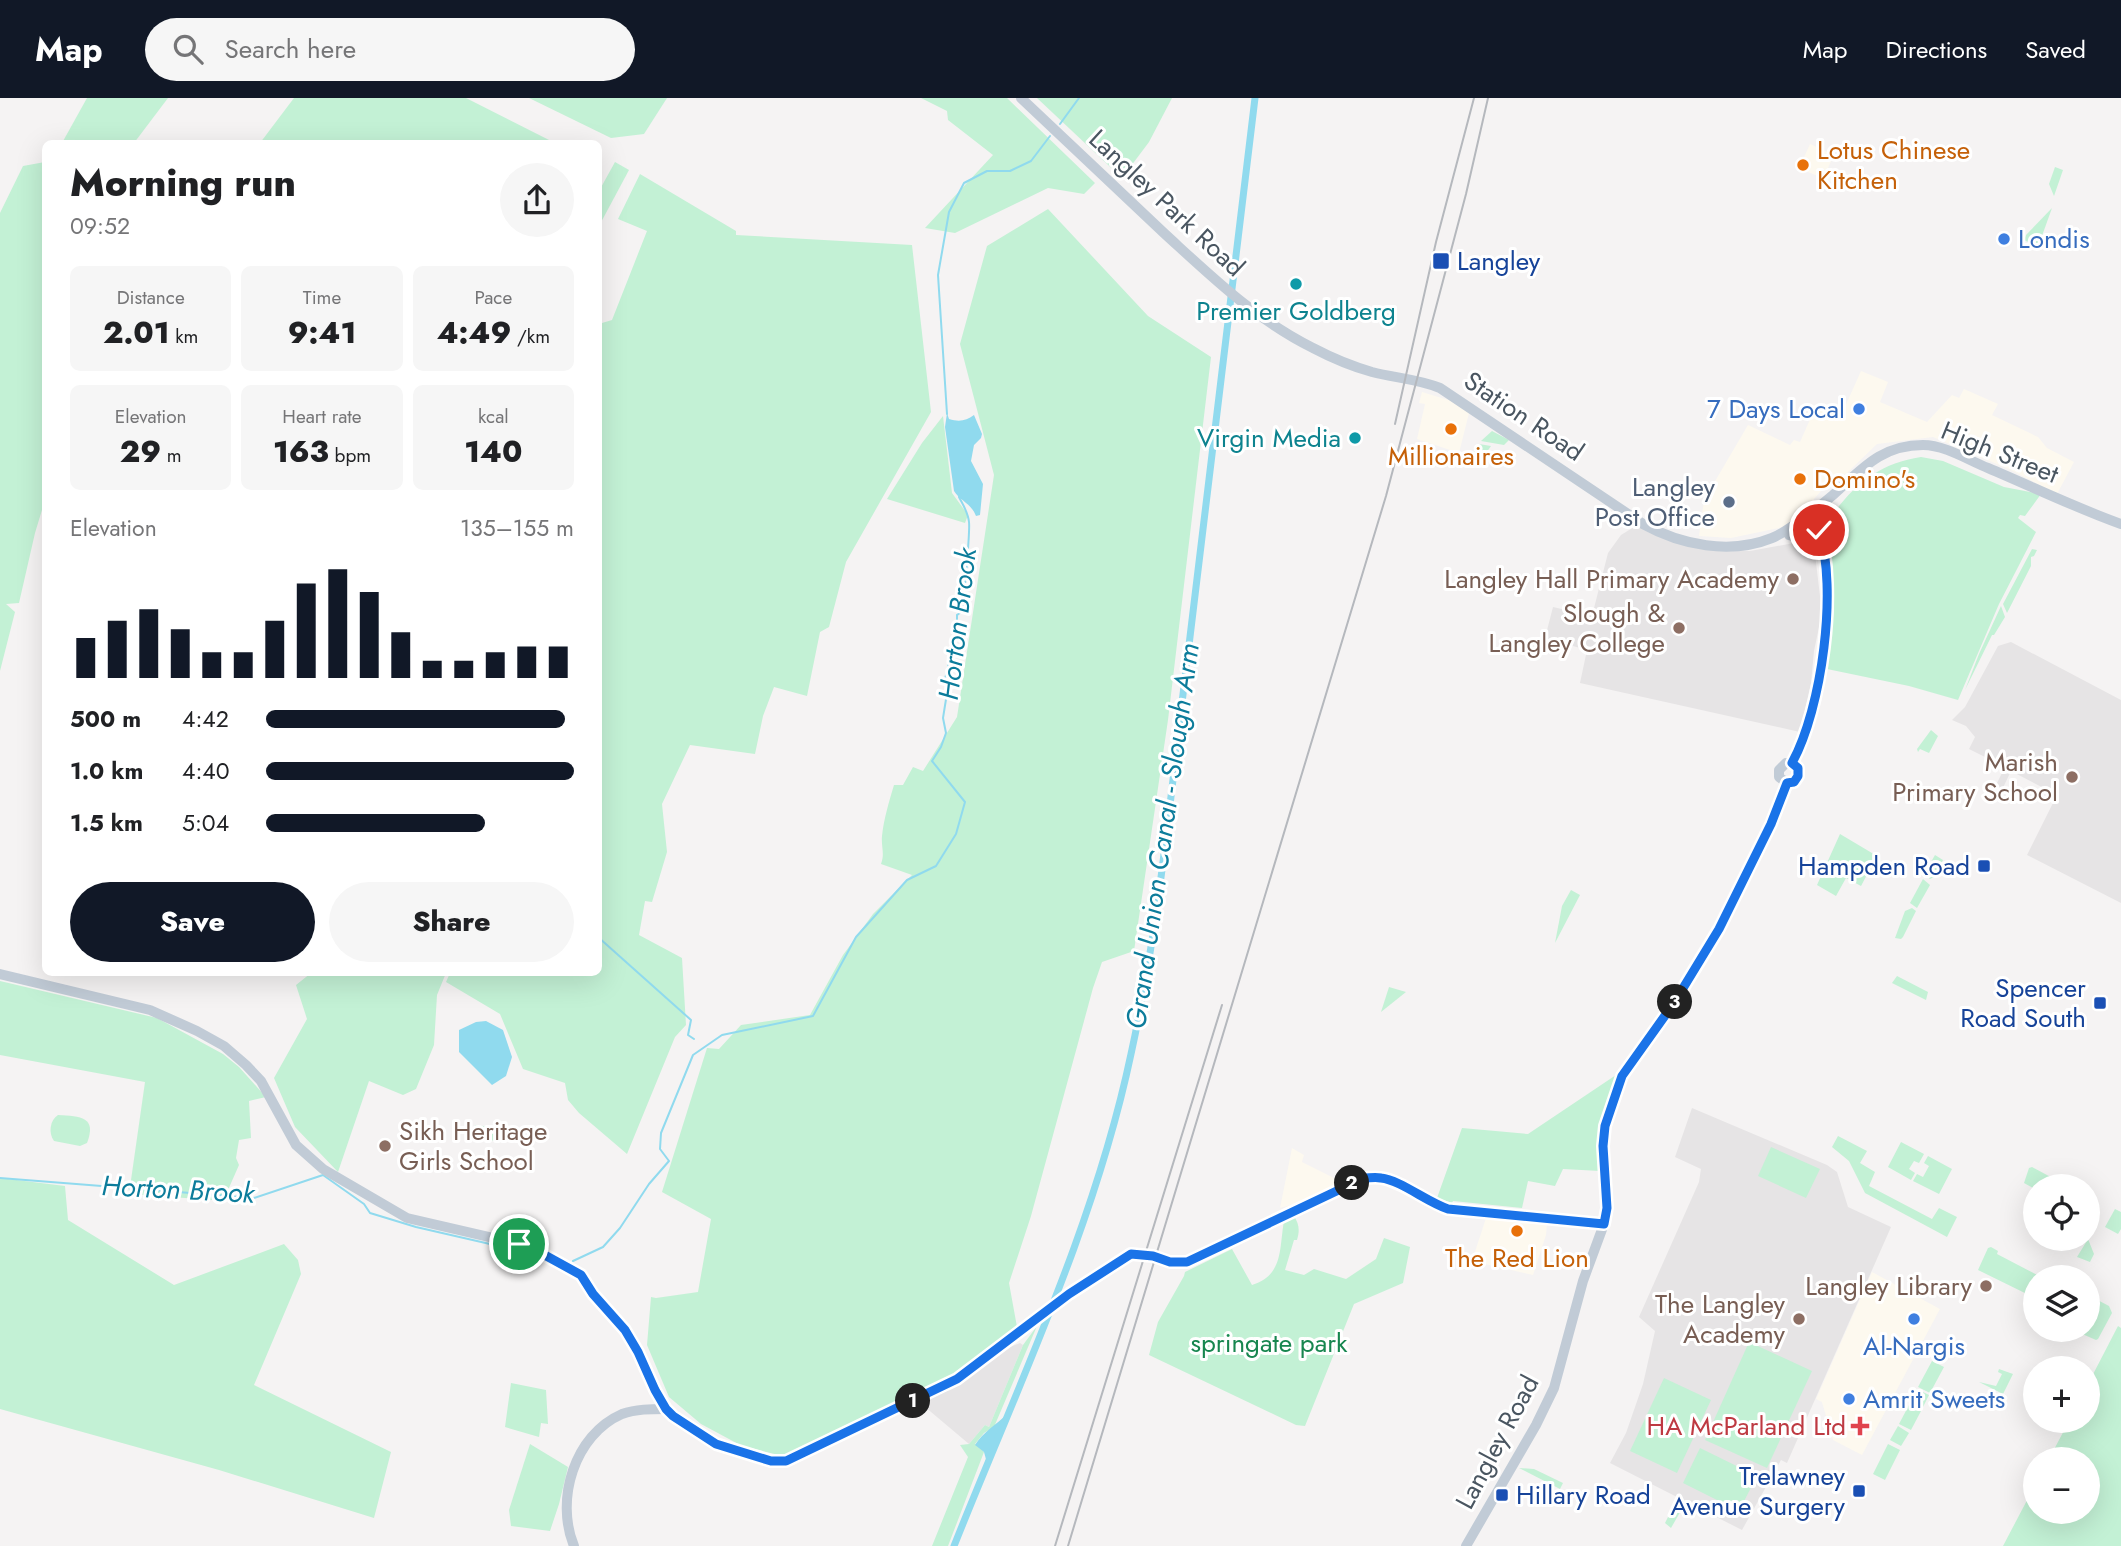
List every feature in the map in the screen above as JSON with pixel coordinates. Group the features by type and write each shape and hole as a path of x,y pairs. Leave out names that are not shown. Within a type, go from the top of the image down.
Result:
{"street":[{"name":"Langley Park Road","path":"1021,98 1115,189 1221,286 1249,308"},
{"name":"Station Road","path":"1249,308 1309,346 1348,364 1440,388 1643,524 1666,536 1715,547 1746,544 1772,538 1808,520"},
{"name":"High Street","path":"1808,520 1842,495 1862,467 1889,451 1923,445 1956,454 2121,524"},
{"path":"1791,535 1808,520 1825,559"},
{"path":"1772,538 1791,535 1808,539 1825,559"},
{"name":"Langley Road","path":"1466,1546 1551,1396 1564,1358 1583,1281 1604,1224 1607,1208 1603,1146 1605,1126 1622,1076 1674,1003 1719,929 1756,858 1787,783 1779,777 1779,770 1786,763 1792,763 1801,747 1810,720 1826,629 1825,559"},
{"path":"0,974 150,1010 223,1046 261,1082 296,1145 323,1169 407,1218 519,1244 581,1275 593,1294 625,1330 666,1409 716,1444 771,1461 786,1461 945,1387 1069,1294 1131,1254 1180,1263 1203,1256 1364,1178 1392,1181 1448,1209 1604,1224"},
{"path":"574,1546 568,1531 567,1501 570,1474 577,1459 594,1437 620,1415 635,1410 666,1409"}],"shaded area":[{"path":"1810,144 1834,155 1828,168 1850,177 1845,188 1799,168"},
{"path":"1861,371 1888,382 1880,402 1927,422 1952,395 1959,398 1964,389 1998,404 1992,415 2038,437 2047,448 2074,462 2057,494 2011,470 1933,437 1877,444 1847,473 1841,476 1836,474 1814,499 1813,505 1783,527 1731,538 1699,536 1704,500 1748,425 1790,445 1794,440 1800,442 1812,415 1811,410 1844,409"},
{"path":"1422,392 1455,402 1469,413 1459,453 1417,439 1425,404 1419,403"},
{"name":"Slough & Langley College","path":"1635,523 1712,549 1750,551 1794,543 1811,548 1815,554 1822,613 1800,732 1580,683 1587,650 1545,638 1553,607 1592,616 1608,553 1621,535 1634,527"},
{"name":"Marish Primary School","path":"2011,642 2121,700 2121,903 2027,855 2057,795 2011,771 1999,796 1991,792 2005,767 1969,749 1975,737 1966,726 1952,720 1965,707 1998,646"},
{"name":"The Langley Academy","path":"1692,1108 1827,1165 1837,1172 1848,1207 1891,1227 1787,1463 1781,1460 1742,1530 1610,1463 1626,1433 1643,1384 1655,1331 1639,1317 1699,1182 1701,1169 1675,1157"},
{"path":"1292,1148 1304,1155 1302,1162 1334,1178 1337,1184 1298,1203 1280,1208"},
{"path":"1487,1215 1547,1224 1533,1275 1472,1261"},
{"path":"1872,1272 1940,1309 1862,1455 1833,1440 1822,1402 1816,1399"},
{"path":"1020,1343 1023,1345 989,1427 985,1425 969,1444 918,1401 998,1352"}],"green space":[{"path":"87,98 168,98 136,140 64,140"},
{"path":"294,98 466,98 549,140 262,140"},
{"path":"529,98 667,98 644,134 611,138"},
{"path":"921,98 1007,98 1095,183 1084,194 1048,188 955,233 925,228 993,155 948,120 947,111"},
{"path":"1037,98 1172,98 1149,142 1122,178"},
{"path":"615,162 629,170 602,220 602,186"},
{"path":"42,163 42,510 19,603 6,604 15,612 0,671 0,213 23,166"},
{"path":"2055,167 2063,170 2054,196 2049,184"},
{"path":"640,174 736,231 736,235 912,245 931,412 846,562 829,627 820,632 807,696 774,687 763,716 755,754 690,745 662,804 667,852 652,902 645,901 639,935 682,958 686,1025 675,1037 627,1154 579,1113 568,1100 565,1083 523,1069 500,1014 446,982 449,976 602,976 602,323 612,320 647,231 618,219"},
{"path":"2052,208 2038,247 2024,240 2026,235"},
{"path":"1048,209 1148,316 1211,357 1168,720 1134,951 1102,962 1093,988 1031,1216 1009,1283 1017,1327 954,1376 783,1456 742,1446 701,1424 669,1397 647,1345 651,1297 698,1292 711,1219 662,1192 707,1048 719,1049 741,1025 810,1015 843,955 873,914 912,875 881,864 884,823 894,785 903,785 913,767 923,771 957,717 994,475 960,344 987,246"},
{"path":"943,416 952,493 968,515 965,523 887,499 922,443"},
{"path":"1492,431 1509,440 1504,445 1481,441"},
{"path":"1479,444 1491,446 1477,466 1469,461"},
{"path":"1921,457 1943,461 2004,487 2041,494 2025,516 2020,515 2018,518 2036,532 1999,604 1958,700 1909,686 1827,669 1834,609 1828,521 1847,497 1868,478 1892,465"},
{"path":"2032,549 2037,550 2031,557 2031,566 2007,613 2003,604"},
{"path":"2001,606 2005,617 1992,635 1965,690 1979,654"},
{"path":"1931,730 1938,736 1929,753 1920,749 1918,752 1917,749"},
{"path":"1840,834 1877,856 1861,886 1846,878 1836,896 1817,885"},
{"path":"1935,855 1943,860 1934,877 1930,879 1924,874"},
{"path":"1923,879 1930,885 1917,908 1910,903"},
{"path":"1571,890 1580,895 1555,943 1562,906"},
{"path":"1912,908 1916,911 1903,937 1895,938 1905,911"},
{"path":"307,976 445,976 437,995 434,1045 416,1089 403,1095 369,1081 338,1172 295,1127 274,1078 307,1019 296,985"},
{"path":"1897,976 1928,992 1926,1000 1892,983"},
{"path":"0,981 157,1018 223,1054 239,1067 266,1097 249,1101 251,1138 239,1140 236,1158 239,1165 228,1190 227,1201 129,1194 145,1082 0,1055"},
{"path":"1389,987 1406,992 1381,1012"},
{"path":"1616,1075 1602,1122 1600,1171 1563,1169 1555,1186 1528,1181 1522,1208 1452,1203 1437,1198 1462,1128 1528,1134"},
{"path":"58,1115 85,1120 90,1128 87,1143 80,1146 54,1141 51,1127"},
{"path":"475,1125 508,1129 506,1142 473,1138"},
{"path":"1838,1136 1867,1151 1860,1163 1875,1172 1869,1186 1932,1219 1939,1208 1957,1217 1947,1237 1865,1193 1849,1161 1832,1147"},
{"path":"1901,1142 1924,1154 1919,1163 1914,1161 1909,1169 1915,1173 1911,1180 1888,1167"},
{"path":"1771,1147 1820,1169 1806,1198 1758,1176"},
{"path":"1928,1156 1952,1169 1939,1194 1913,1181 1917,1174 1923,1177 1929,1166 1924,1163"},
{"path":"2032,1167 2045,1174 2027,1174"},
{"path":"0,1178 65,1186 68,1220 174,1285 284,1244 298,1260 301,1274 254,1385 391,1452 374,1518 219,1470 0,1409"},
{"path":"2115,1209 2121,1212 2121,1229 2118,1234 2105,1227"},
{"name":"springate park","path":"1294,1216 1298,1224 1297,1240 1294,1240 1285,1270 1304,1275 1314,1269 1346,1279 1376,1259 1384,1238 1410,1247 1403,1283 1354,1304 1305,1426 1296,1425 1149,1355 1158,1322 1185,1272 1232,1249 1252,1285 1262,1280 1270,1275 1278,1259 1284,1221"},
{"path":"1991,1247 1998,1251 1997,1254 2023,1268 2023,1292 1978,1270 1988,1248"},
{"path":"2081,1251 2093,1251 2094,1254 2090,1262 2077,1257"},
{"path":"2100,1301 2109,1306 2112,1313 2100,1335"},
{"path":"1037,1326 994,1427 984,1433 975,1444 984,1452 948,1546 932,1546 968,1457 960,1445 969,1444 985,1425 989,1427 1023,1345"},
{"path":"2118,1326 2121,1328 2121,1546 2003,1546 2023,1508 2023,1524 2100,1524 2100,1447 2055,1447 2063,1433 2100,1433 2100,1361"},
{"path":"1749,1342 1812,1371 1767,1468 1705,1440"},
{"path":"1932,1361 1944,1367 1930,1393 1918,1387"},
{"path":"1999,1369 2013,1374 2003,1394 1979,1382 1996,1386 2002,1374 1998,1372"},
{"path":"1664,1378 1711,1400 1677,1473 1630,1451"},
{"path":"511,1383 546,1390 548,1424 541,1423 539,1437 505,1427"},
{"path":"1917,1389 1929,1395 1923,1407 1910,1402"},
{"path":"1909,1405 1921,1411 1911,1430 1899,1424"},
{"path":"1898,1426 1909,1433 1901,1446 1890,1440"},
{"path":"530,1444 568,1467 550,1531 511,1526 509,1510"},
{"path":"1888,1444 1900,1450 1885,1480 1873,1474"},
{"path":"1700,1448 1757,1476 1739,1511 1683,1483"},
{"path":"1519,1468 1534,1469 1563,1483 1560,1489"},
{"path":"1678,1497 1686,1502 1671,1528 1665,1523"}],"water":[{"path":"947,413 949,419 956,420 965,420 974,415 982,434 974,445 971,461 983,484 980,515 976,516 954,491 945,427"},
{"path":"486,1021 503,1030 512,1057 506,1076 492,1085 459,1052 459,1030 476,1022"},
{"path":"1007,1414 987,1463 984,1452 975,1445"}],"waterway":[{"name":"Horton Brook","path":"1060,124 1079,98"},
{"name":"Grand Union Canal - Slough Arm","path":"954,1546 1029,1365 1076,1242 1116,1118 1141,1006 1163,862 1255,98"},
{"name":"Horton Brook","path":"947,414 938,275 949,212 964,183 987,171 1010,171 1031,161 1050,136"},
{"name":"Horton Brook","path":"573,1261 603,1247 669,1161 660,1149 661,1133 693,1055 722,1035 813,1016 856,937 907,880 936,866 956,834 965,802 932,761 946,733 943,718 947,693 945,679 965,583 969,522 959,497"},
{"path":"602,941 691,1020 688,1035 694,1039"},
{"name":"Horton Brook","path":"0,1178 254,1198 323,1175 364,1204 370,1213 416,1227 503,1247"}],"railway":[{"path":"1395,424 1436,242 1474,98"},
{"path":"1068,1546 1386,496 1466,194 1488,98"},
{"path":"1055,1546 1222,1005"}],"place":[{"name":"Lotus Chinese Kitchen","path":"1803,165"},
{"name":"Londis","path":"2004,239"},
{"name":"Langley","path":"1441,261"},
{"name":"Premier Goldberg","path":"1296,284"},
{"name":"7 Days Local","path":"1859,409"},
{"name":"Millionaires","path":"1451,429"},
{"name":"Virgin Media","path":"1355,438"},
{"name":"Domino's","path":"1800,479"},
{"name":"Langley Post Office","path":"1729,502"},
{"name":"Langley Hall Primary Academy","path":"1793,579"},
{"name":"Slough & Langley College","path":"1679,628"},
{"name":"Marish Primary School","path":"2072,777"},
{"name":"Hampden Road","path":"1984,866"},
{"name":"Spencer Road South","path":"2100,1003"},
{"name":"Sikh Heritage Girls School","path":"385,1146"},
{"name":"The Red Lion","path":"1517,1231"},
{"name":"Langley Library","path":"1986,1286"},
{"name":"The Langley Academy","path":"1799,1319"},
{"name":"Al-Nargis","path":"1914,1319"},
{"name":"Amrit Sweets","path":"1849,1399"},
{"name":"HA McParland Ltd","path":"1860,1426"},
{"name":"Trelawney Avenue Surgery","path":"1859,1491"},
{"name":"Hillary Road","path":"1502,1495"}],"route":[{"path":"519,1244 581,1275 593,1294 625,1330 655,1390 673,1416 730,1450 771,1461 786,1461 945,1387 1069,1294 1131,1254 1153,1256 1170,1262 1187,1262 1364,1178 1392,1181 1448,1209 1604,1224 1607,1208 1603,1146 1605,1126 1622,1076 1702,959 1751,868 1787,783 1794,782 1799,774 1798,768 1792,763 1801,747 1810,720 1826,633 1825,549 1819,530"}]}
